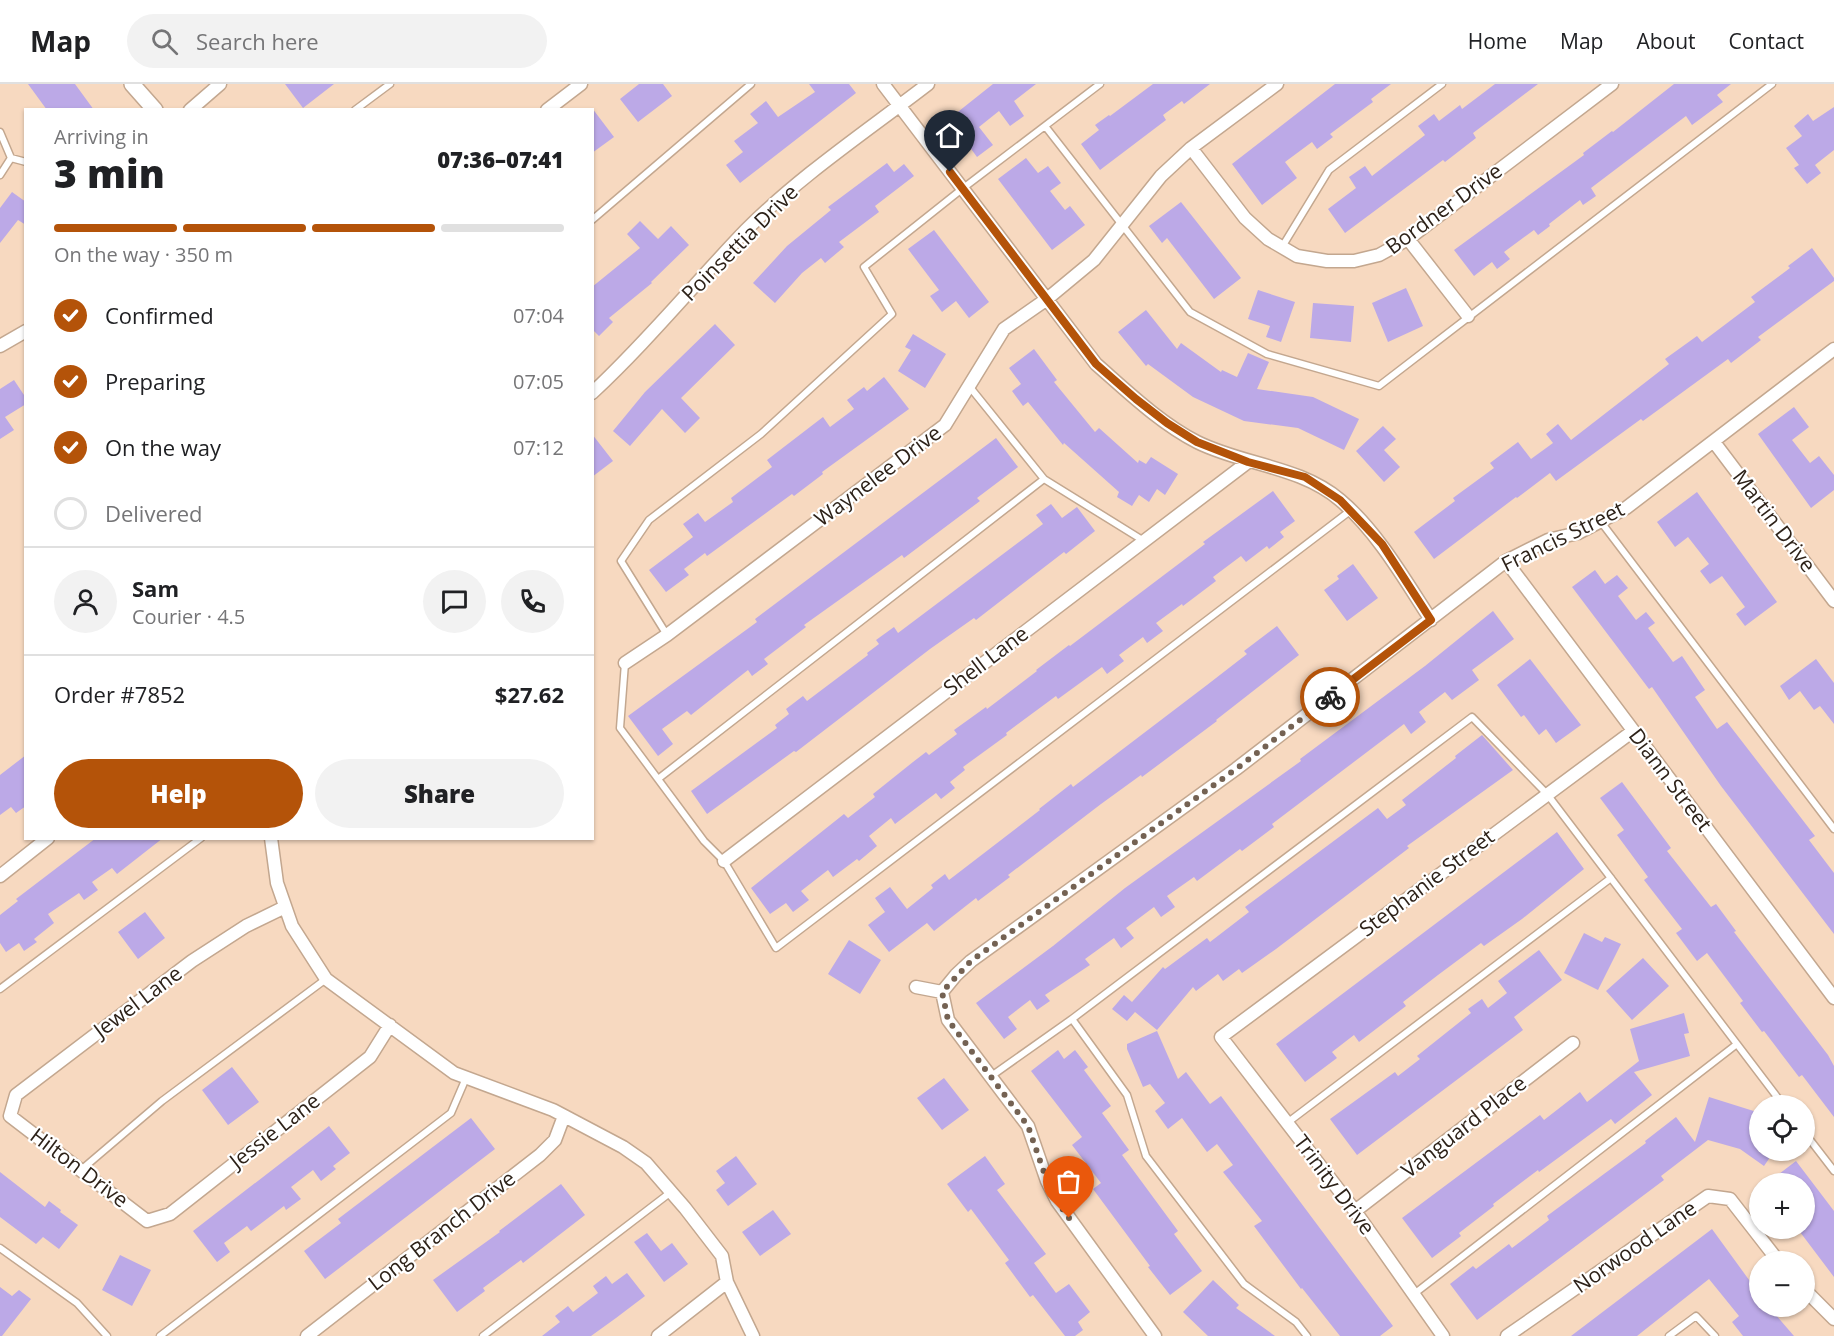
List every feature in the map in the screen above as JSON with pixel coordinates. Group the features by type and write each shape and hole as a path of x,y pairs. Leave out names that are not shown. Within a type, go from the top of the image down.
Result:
{"street":[{"path":"132,84 153,108"},
{"path":"192,108 220,84"},
{"path":"550,108 581,84"},
{"path":"883,84 1096,364 1167,423 1197,442 1248,462 1305,477 1340,500 1382,544 1431,620"},
{"name":"Poinsettia Drive","path":"594,389 624,364 754,223 791,189 928,84"},
{"name":"Waynelee Drive","path":"625,663 667,635 945,425 1004,329 1047,299 1094,260 1161,177 1191,147 1277,84"},
{"name":"Bordner Drive","path":"1191,147 1245,218 1268,239 1297,256 1327,261 1354,261 1379,255 1408,239 1612,84"},
{"path":"1408,239 1468,316"},
{"path":"0,346 24,332"},
{"name":"Francis Street","path":"942,992 971,961 1236,769 1506,561 1548,540 1578,533 1626,508 1834,349"},
{"name":"Martin Drive","path":"1714,442 1834,601"},
{"name":"Shell Lane","path":"724,861 1248,462"},
{"name":"Diann Street","path":"1506,561 1834,998"},
{"name":"Stephanie Street","path":"1221,1037 1633,731"},
{"path":"0,876 45,840"},
{"path":"271,840 277,884 292,926 326,979 454,1073 564,1116 623,1147 646,1163 722,1256 727,1282 753,1336"},
{"name":"Jewel Lane","path":"10,1116 16,1095 192,961 246,926 285,907"},
{"path":"916,987 942,992 948,1020 1028,1126 1047,1181 1057,1201 1155,1336"},
{"name":"Jessie Lane","path":"147,1221 170,1214 370,1058 390,1025"},
{"name":"Trinity Drive","path":"1221,1037 1355,1211 1443,1336"},
{"name":"Vanguard Place","path":"1355,1211 1573,1043"},
{"name":"Hilton Drive","path":"10,1116 147,1221"},
{"name":"Long Branch Drive","path":"307,1336 540,1155 555,1140 564,1116"},
{"name":"Norwood Lane","path":"1507,1336 1708,1196 1730,1199 1770,1251"},
{"path":"658,1336 727,1282"},
{"path":"1815,1300 1834,1319"}],"lane":[{"path":"358,108 390,84"},
{"path":"594,218 751,84"},
{"path":"667,635 621,561 649,520 761,434 892,314 864,267 1100,84"},
{"path":"1282,247 1329,170 1443,84"},
{"path":"1045,126 1190,312 1267,354 1379,386 1772,84"},
{"path":"0,132 11,158"},
{"path":"11,158 24,161"},
{"path":"0,175 11,158"},
{"path":"969,386 1044,479 1145,541"},
{"path":"658,779 1044,479"},
{"path":"625,663 620,728 704,841 724,861 776,948 1350,511"},
{"path":"1601,522 1834,829"},
{"path":"990,1077 1072,1019 1472,717 1547,794 1776,1095"},
{"path":"0,989 198,840"},
{"path":"1286,1124 1611,878"},
{"path":"81,1170 162,1101 326,979"},
{"path":"1072,1019 1127,1095 1146,1156 1244,1284 1296,1322 1307,1336"},
{"path":"1414,1294 1737,1044"},
{"path":"160,1336 451,1113 466,1077"},
{"path":"1815,1146 1834,1171"},
{"path":"483,1336 671,1192"},
{"path":"0,1248 77,1304 107,1336"},
{"path":"1669,1336 1696,1316 1715,1336"}],"building":[{"path":"28,84 75,84 93,108 46,108"},
{"path":"285,84 334,84 303,108"},
{"path":"639,84 663,84 672,96 638,122 620,99"},
{"path":"809,84 849,84 856,93 740,183 726,165 743,152 734,141 758,123 750,114 766,101 778,117 815,92"},
{"path":"993,84 1036,84 1014,101 1024,116 1010,126 999,111 979,127 993,145 977,157 949,119"},
{"path":"1153,84 1210,84 1184,104 1182,101 1163,115 1166,120 1100,170 1081,144 1099,130 1095,125"},
{"path":"1335,84 1391,84 1371,99 1373,102 1330,134 1333,137 1317,149 1312,142 1285,162 1297,178 1262,205 1232,164"},
{"path":"1495,84 1538,84 1473,133 1476,138 1445,162 1443,160 1345,233 1328,209 1356,188 1349,177 1365,166 1372,176 1425,135 1418,126 1434,114 1439,121 1460,105 1462,109"},
{"path":"1674,84 1731,84 1717,95 1723,102 1692,125 1686,116 1591,188 1596,196 1583,205 1580,200 1538,235 1534,230 1504,252 1510,259 1497,269 1492,262 1474,276 1454,250 1584,155 1583,153"},
{"path":"1834,107 1834,150 1815,165 1821,173 1807,184 1794,168 1799,165 1786,148 1802,136 1794,126 1808,114 1813,121"},
{"path":"594,111 614,137 594,152"},
{"path":"1026,158 1038,173 1048,166 1061,183 1050,191 1065,210 1070,206 1085,225 1052,250 998,179"},
{"path":"887,163 894,172 904,164 914,176 875,206 879,212 839,242 844,247 825,263 821,258 802,273 775,303 753,283 787,246 831,210 828,207"},
{"path":"12,192 24,201 24,224 18,220 0,243 0,208"},
{"path":"1181,202 1241,278 1214,299 1167,238 1162,243 1149,226"},
{"path":"640,221 658,239 671,226 689,245 652,283 609,318 613,322 599,336 594,331 594,285 640,248 627,234"},
{"path":"934,230 989,302 969,318 956,301 942,312 930,296 939,290 908,249"},
{"path":"1812,248 1834,281 1758,337 1761,340 1731,363 1728,359 1556,481 1550,473 1434,559 1414,532 1455,501 1453,498 1494,468 1490,463 1518,442 1531,459 1553,443 1546,434 1558,424 1571,440 1669,364 1665,359 1697,336 1702,342 1755,302 1751,297 1790,268 1788,266"},
{"path":"1406,288 1423,326 1388,342 1372,303"},
{"path":"1258,290 1295,302 1281,342 1266,337 1270,326 1248,319"},
{"path":"1313,303 1354,306 1351,342 1310,338"},
{"path":"1146,310 1177,349 1181,343 1221,372 1222,370 1237,377 1248,353 1269,362 1257,389 1313,397 1359,419 1344,450 1298,428 1244,421 1193,397 1148,364 1146,366 1118,332"},
{"path":"715,324 735,345 681,398 700,418 685,433 662,409 630,446 613,431 645,392"},
{"path":"913,334 946,354 925,388 898,371 911,350 905,347"},
{"path":"1034,349 1057,380 1054,382 1095,432 1099,428 1138,463 1139,460 1146,464 1151,457 1178,474 1165,495 1157,489 1149,502 1139,495 1132,506 1117,497 1119,492 1064,443 1063,445 1028,402 1023,406 1012,391 1021,384 1009,368"},
{"path":"884,377 909,409 822,472 823,474 794,496 792,494 707,556 705,553 684,569 689,575 666,592 649,570 693,537 683,524 698,513 705,522 733,502 731,498 772,467 767,460 823,417 830,427 854,409 847,400 864,387 867,391"},
{"path":"14,380 24,395 24,405 5,417 14,430 0,439 0,389"},
{"path":"1794,407 1809,427 1792,440 1810,463 1819,456 1834,475 1834,490 1811,508 1758,434"},
{"path":"1383,426 1396,439 1384,450 1400,467 1384,482 1356,451"},
{"path":"594,437 613,461 594,475"},
{"path":"996,438 1018,467 977,498 980,501 904,558 902,555 804,625 806,627 764,659 768,664 752,676 748,670 691,715 687,711 662,729 673,744 658,756 628,716 757,622 755,619"},
{"path":"1273,491 1295,521 1280,532 1284,537 1269,549 1267,546 1246,562 1241,556 1213,577 1216,581 1156,623 1163,631 1147,643 1143,637 1119,655 1124,661 1107,674 1102,667 1058,699 1056,696 1006,733 1007,735 963,767 965,770 950,782 955,788 941,799 936,793 895,824 891,818 869,836 877,846 859,861 857,859 833,877 828,870 801,891 809,900 793,912 786,903 770,914 751,888 844,814 848,818 875,797 873,794 913,762 926,752 929,755 957,734 954,730 986,707 987,709 1205,544 1203,542"},
{"path":"1697,492 1777,602 1745,626 1736,614 1745,607 1722,576 1710,584 1700,571 1709,564 1688,537 1675,547 1657,522"},
{"path":"1051,504 1062,518 1077,507 1095,531 976,620 974,618 930,649 796,752 794,751 707,814 691,791 777,728 775,725 789,714 786,709 803,696 807,701 868,655 867,653 879,644 876,640 894,627 898,633 1043,524 1036,515"},
{"path":"1353,564 1378,598 1347,621 1324,590 1339,579 1337,576"},
{"path":"1595,570 1605,584 1617,575 1628,588 1618,596 1636,620 1646,612 1655,623 1648,628 1673,662 1682,656 1705,690 1695,697 1717,729 1727,722 1815,836 1809,840 1834,873 1834,934 1721,786 1652,687 1649,689 1572,587"},
{"path":"1493,611 1514,639 1472,670 1479,680 1452,700 1445,692 1419,712 1426,722 1411,734 1404,724 1272,824 1274,827 1242,851 1240,849 1197,881 1194,877 1167,896 1175,907 1161,917 1154,907 1126,928 1134,938 1121,948 1114,938 1085,959 1090,965 1045,995 1050,1001 1037,1010 1030,1000 1008,1017 1017,1029 1004,1039 976,1003 1053,946 1125,888 1301,761 1300,759 1425,666"},
{"path":"1277,626 1299,655 1217,721 1142,777 1141,775 1101,804 1008,875 1010,877 978,901 976,898 934,931 927,923 889,952 868,925 885,912 875,898 890,887 907,909 933,888 931,885 945,874 949,880 1071,784 1073,787 1207,685 1247,654 1244,651"},
{"path":"1530,659 1581,725 1556,743 1546,729 1539,735 1524,715 1521,717 1497,685"},
{"path":"1816,659 1834,683 1834,724 1820,706 1814,710 1800,691 1789,700 1780,686"},
{"path":"1482,735 1513,770 1407,846 1409,848 1276,949 1242,973 1239,969 1223,981 1218,974 1196,991 1193,987 1157,1030 1135,1012 1127,1021 1112,1009 1124,995 1132,1002 1163,967 1165,969 1207,938 1210,942 1249,912 1245,907 1378,808 1387,819 1406,805 1402,800"},
{"path":"24,757 24,807 16,813 11,807 0,815 0,775"},
{"path":"1622,782 1671,848 1667,851 1711,907 1716,904 1736,931 1734,932 1828,1055 1834,1066 1834,1117 1802,1075 1799,1077 1764,1031 1762,1032 1740,1003 1743,1001 1707,953 1697,961 1676,933 1682,929 1644,880 1648,877 1617,835 1624,830 1600,798"},
{"path":"1557,832 1584,869 1522,919 1484,946 1481,943 1438,975 1403,1002 1406,1006 1359,1042 1354,1035 1332,1052 1337,1058 1305,1082 1276,1044"},
{"path":"93,840 160,840 117,874 112,868 92,882 98,890 84,900 79,893 48,914 54,923 34,939 37,942 24,951 19,943 6,952 0,943 0,915 18,901 16,899"},
{"path":"145,912 165,938 138,959 118,932"},
{"path":"1584,933 1602,942 1605,937 1621,944 1598,990 1564,973"},
{"path":"849,940 881,960 860,994 828,974"},
{"path":"1539,950 1562,980 1514,1017 1523,1030 1357,1155 1330,1119 1395,1072 1398,1076 1420,1059 1417,1056 1471,1013 1468,1009 1482,999 1488,1008 1507,993 1498,981"},
{"path":"1643,958 1669,986 1632,1020 1606,991"},
{"path":"1684,1013 1689,1033 1684,1034 1690,1056 1634,1072 1652,1095 1615,1124 1611,1119 1539,1172 1538,1170 1493,1204 1494,1206 1459,1233 1461,1236 1432,1258 1402,1218 1540,1115 1544,1120 1580,1092 1587,1102 1639,1061 1630,1029"},
{"path":"1157,1031 1178,1079 1186,1072 1210,1104 1221,1096 1393,1326 1380,1336 1340,1336 1254,1226 1262,1221 1223,1172 1233,1165 1217,1144 1207,1152 1182,1118 1168,1129 1155,1111 1165,1103 1150,1084 1143,1087 1127,1049 1127,1044"},
{"path":"1058,1050 1064,1059 1075,1050 1088,1067 1084,1070 1111,1106 1102,1113 1129,1150 1122,1155 1178,1231 1174,1234 1202,1271 1170,1295 1093,1189 1101,1183 1072,1145 1082,1137 1031,1071"},
{"path":"232,1067 259,1102 228,1125 202,1090"},
{"path":"944,1078 969,1110 942,1130 917,1098"},
{"path":"1709,1097 1749,1110 1749,1155 1740,1149 1708,1140 1661,1176 1664,1180 1477,1320 1450,1284 1473,1266 1476,1269 1509,1244 1512,1248 1549,1220 1547,1216 1646,1143 1645,1141 1676,1117 1695,1142"},
{"path":"471,1118 495,1149 325,1279 304,1251 341,1223 338,1219"},
{"path":"329,1126 350,1153 333,1166 336,1169 321,1181 313,1170 291,1187 301,1199 286,1210 284,1206 251,1231 247,1226 224,1243 230,1252 217,1262 193,1231"},
{"path":"736,1156 757,1184 728,1206 716,1190 725,1183 716,1171"},
{"path":"985,1156 1005,1184 997,1190 1046,1254 1034,1263 1056,1293 1069,1284 1090,1312 1078,1322 1083,1330 1075,1336 1065,1336 1033,1295 1030,1297 1005,1263 1009,1260 971,1209 968,1212 947,1184"},
{"path":"1757,1161 1767,1161 1764,1166"},
{"path":"1796,1161 1805,1173 1780,1173"},
{"path":"0,1172 45,1207 49,1201 78,1225 59,1249 43,1237 36,1244 0,1217"},
{"path":"561,1184 585,1215 523,1263 521,1260 483,1288 485,1291 457,1312 433,1280"},
{"path":"1815,1186 1834,1211 1834,1277 1805,1239 1815,1239"},
{"path":"773,1210 791,1234 760,1256 742,1232"},
{"path":"1712,1229 1749,1280 1749,1317 1778,1317 1794,1336 1743,1336 1732,1322 1739,1316 1709,1279 1637,1336 1571,1336"},
{"path":"647,1233 661,1251 672,1243 688,1264 664,1282 634,1242"},
{"path":"120,1255 151,1270 132,1306 102,1290"},
{"path":"627,1273 645,1296 616,1318 591,1336 542,1336 560,1322 555,1316 568,1306 573,1312 598,1293 593,1286 606,1276 612,1284"},
{"path":"1213,1280 1239,1305 1236,1308 1275,1336 1208,1336 1183,1312"},
{"path":"0,1287 12,1296 19,1290 31,1299 2,1336 0,1336"}],"way so far":[{"path":"1069,1218 1047,1181 1028,1126 948,1020 942,992 971,961 1236,769 1330,697"}],"route":[{"path":"950,172 1096,364 1136,399 1197,442 1248,462 1305,477 1340,500 1382,544 1431,620 1330,697"}]}
